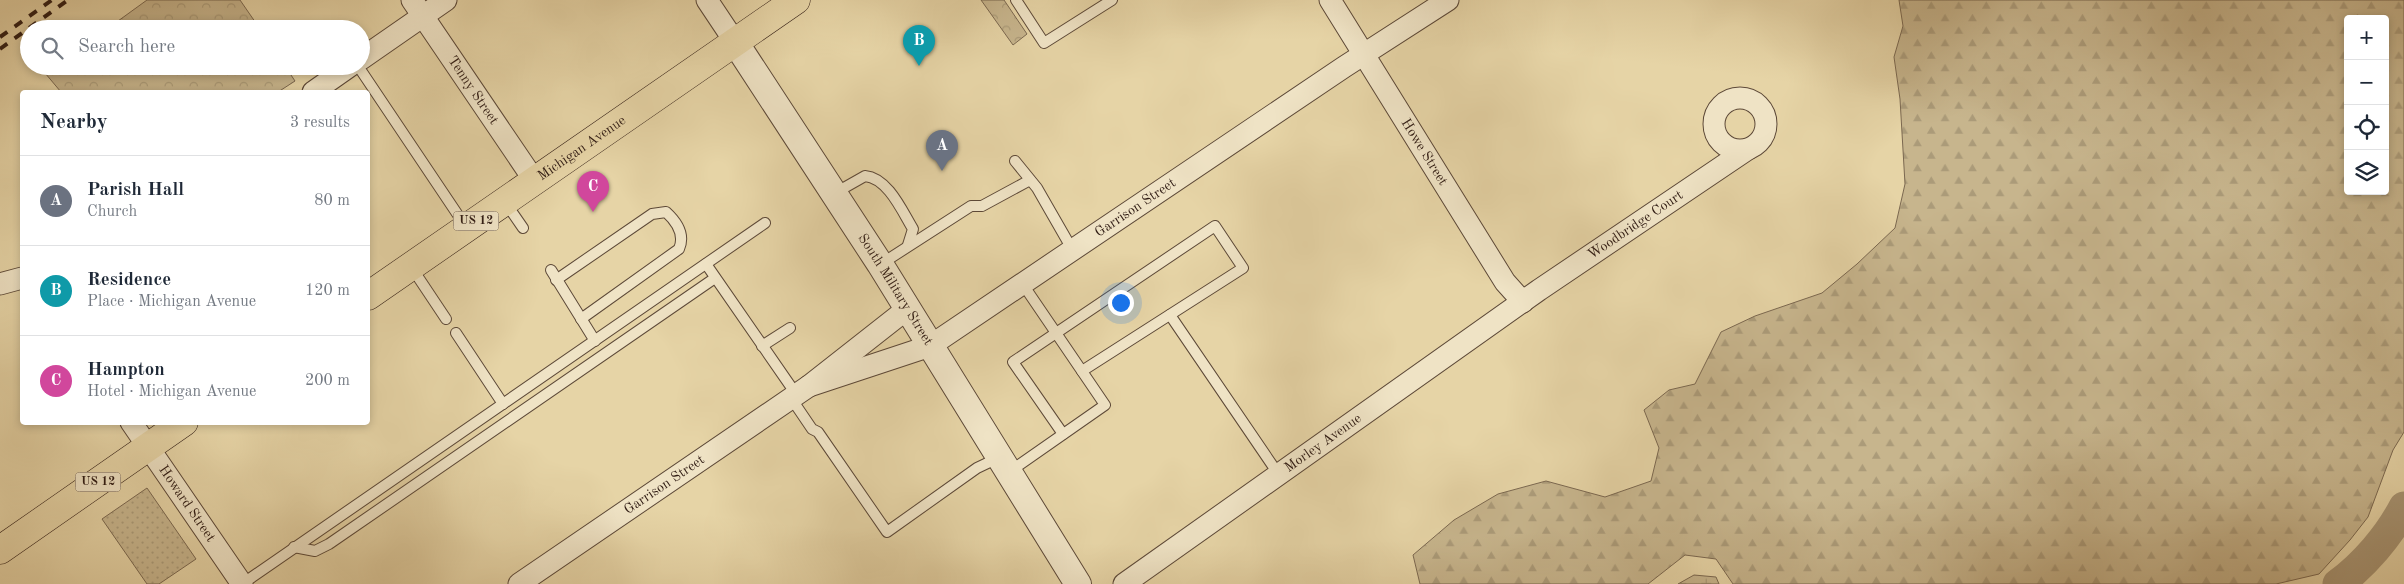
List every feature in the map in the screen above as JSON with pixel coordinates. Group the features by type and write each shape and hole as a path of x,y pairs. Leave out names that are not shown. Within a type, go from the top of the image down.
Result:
{"main road":[{"name":"Michigan Avenue","path":"370,295 796,0"},
{"name":"US 12","path":"0,550 180,425"}],"street":[{"path":"370,50 418,8 446,0"},
{"name":"South Military Street","path":"707,0 880,264 1078,584"},
{"name":"Howe Street","path":"1330,0 1508,286 1523,302"},
{"name":"Garrison Street","path":"799,392 930,346 1448,0"},
{"name":"Tenny Street","path":"418,8 534,180"},
{"path":"316,90 337,75"},
{"name":"Woodbridge Court","path":"1523,302 1748,149"},
{"path":"0,284 20,279"},
{"name":"Morley Avenue","path":"1124,584 1523,302"},
{"name":"Garrison Street","path":"519,584 799,392 907,309"},
{"name":"Howard Street","path":"133,425 242,584"}],"lane":[{"path":"1016,0 1044,42 1112,0"},
{"path":"364,75 466,227"},
{"path":"1015,161 1030,180 1072,250"},
{"path":"833,195 859,178 872,177 879,180 913,229 908,245"},
{"path":"880,264 971,206 982,206 1030,180"},
{"path":"504,201 523,228"},
{"path":"556,280 652,214 666,212 679,228 682,242 679,249 580,319"},
{"path":"242,584 765,223"},
{"path":"1063,434 1013,362 1215,226 1243,268 1082,371"},
{"path":"706,264 762,346 799,392 812,430 818,432 887,532 977,468 1004,465 1063,434 1105,405 1022,283"},
{"path":"410,266 446,319"},
{"path":"551,270 580,319 595,340"},
{"path":"294,547 315,550 329,544 715,278"},
{"path":"1170,315 1278,475"},
{"path":"762,346 790,328"},
{"path":"456,333 503,404"}],"green space":[{"path":"147,0 240,0 254,20 119,20"},
{"path":"981,0 1004,0 1027,34 1013,45"},
{"path":"1899,0 2404,0 2404,432 2393,450 2368,517 2350,540 2319,574 2276,584 1733,584 1716,559 1685,555 1648,584 1420,584 1413,555 1454,520 1498,494 1546,481 1605,497 1651,481 1659,448 1644,410 1669,390 1695,384 1721,332 1755,316 1822,293 1857,264 1895,228 1905,184 1900,99 1894,57 1903,26"},
{"path":"47,75 291,75 295,81 281,90 59,90"},
{"path":"147,488 196,559 159,584 147,584 102,519"},
{"path":"1694,575 1716,577 1719,584 1678,584"}],"waterway":[{"path":"2338,584 2375,549 2391,529 2404,507"}],"railway":[{"path":"24,20 52,0"},
{"path":"40,20 68,0"},
{"path":"0,37 20,23"},
{"path":"0,49 20,35"}],"place":[{"name":"Residence","path":"919,66"},
{"name":"Parish Hall","path":"942,171"},
{"name":"Hampton","path":"593,212"}]}
